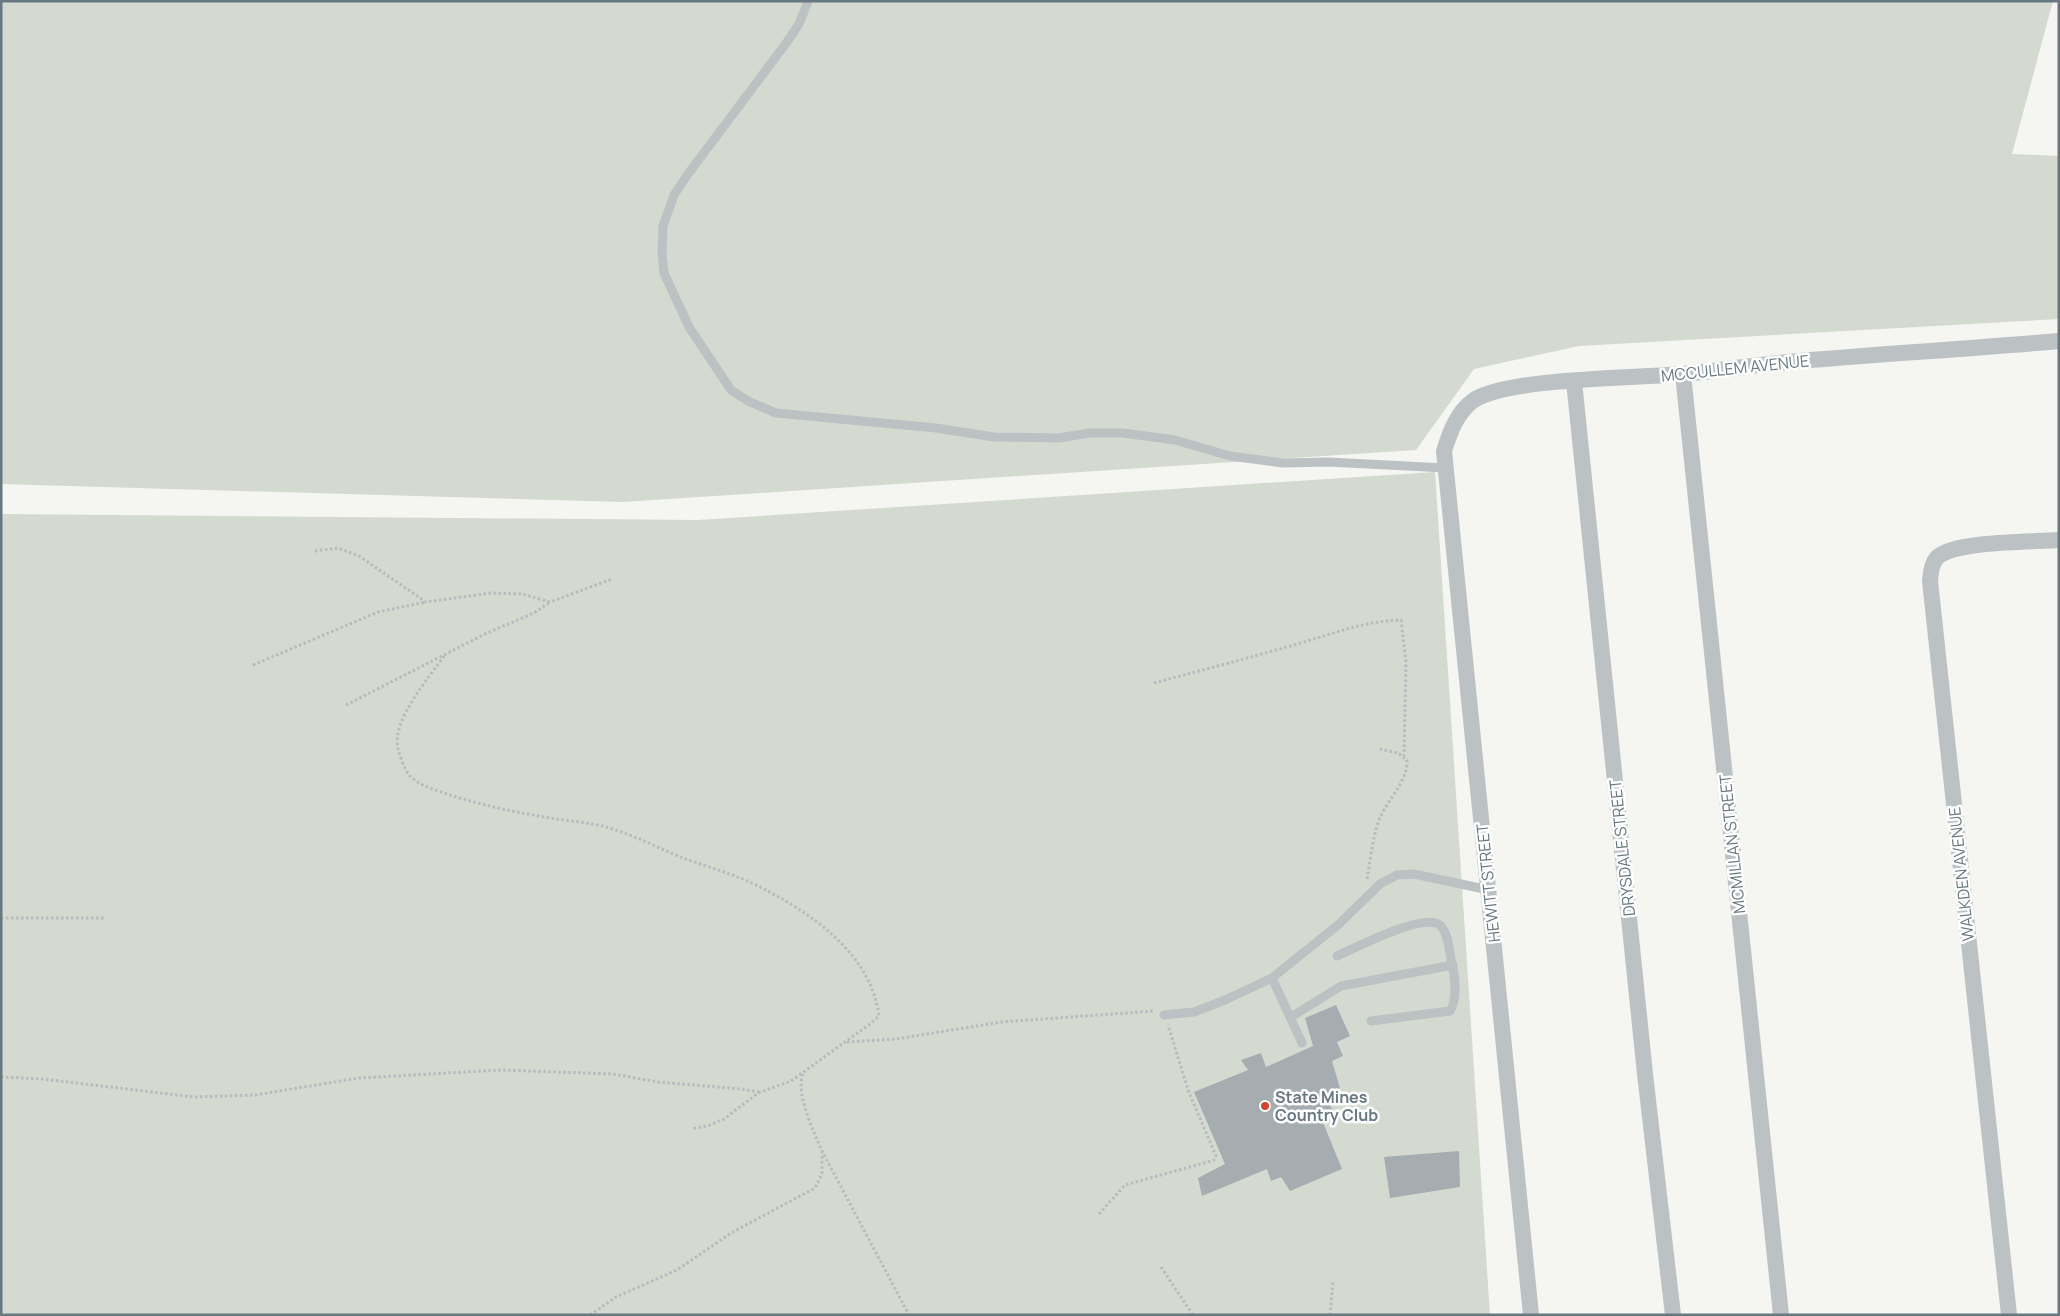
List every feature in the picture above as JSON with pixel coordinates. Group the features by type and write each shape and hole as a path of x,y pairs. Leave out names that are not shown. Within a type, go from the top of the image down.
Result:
{"street":[{"name":"MCCULLEM AVENUE","path":"1444,451 1451,429 1475,400 1490,393 1511,389 1574,381 1683,374 1786,362 2059,341"},
{"name":"MCMILLAN STREET","path":"1683,374 1781,1315"},
{"name":"DRYSDALE STREET","path":"1574,381 1643,1055 1673,1315"},
{"name":"HEWITT STREET","path":"1444,451 1532,1315"},
{"name":"WALKDEN AVENUE","path":"2009,1315 1930,581 1931,566 1942,554 1952,550 2059,540"}],"lane":[{"path":"808,1 803,16 791,36 674,195 663,226 662,253 664,273 674,300 708,358 731,390 748,401 776,413 936,428 994,437 1059,438 1089,434 1123,433 1175,440 1230,456 1262,461 1446,468"},
{"path":"1164,1015 1194,1012 1272,978 1338,924 1380,884 1397,875 1414,874 1489,890"},
{"path":"1337,956 1406,926 1429,920 1440,924 1445,934 1453,965 1455,1003 1450,1011 1371,1021"},
{"path":"1291,1017 1341,986 1453,965"},
{"path":"1272,978 1302,1042"}],"path":[{"path":"315,551 338,548 359,556 426,602"},
{"path":"346,705 487,633 534,613 550,602 612,579"},
{"path":"253,665 378,612 426,602 491,593 522,594 550,602"},
{"path":"1154,683 1303,642 1350,626 1378,621 1401,620 1406,662 1404,756 1407,760 1407,765 1400,783 1382,811 1377,826 1364,899"},
{"path":"444,656 417,694 397,733 397,747 410,775 423,786 464,799 517,812 606,827 757,886 815,920 854,956 878,1004 879,1016 847,1042 791,1081 759,1092 724,1120 692,1129"},
{"path":"1379,750 1404,756"},
{"path":"1,918 104,918"},
{"path":"847,1042 896,1039 958,1031 1001,1022 1154,1011 1164,1015 1188,1090 1216,1156 1214,1160 1126,1185 1113,1196 1099,1214"},
{"path":"1,1077 44,1079 194,1097 255,1095 359,1078 501,1070 613,1074 658,1082 759,1092"},
{"path":"803,1073 800,1079 802,1091 812,1128 822,1151 909,1315"},
{"path":"590,1315 616,1297 676,1270 731,1233 815,1188 822,1174 822,1151"},
{"path":"1161,1267 1193,1315"},
{"path":"1330,1315 1333,1282"}],"shaded area":[{"path":"1,1 2053,1 2012,154 2059,156 2059,319 1579,346 1474,369 1416,450 623,502 1,484"},
{"path":"1435,472 1490,1315 1,1315 1,514 698,520"}],"building":[{"name":"State Mines Country Club","path":"1336,1005 1350,1036 1337,1042 1343,1056 1332,1061 1340,1088 1324,1098 1337,1115 1322,1120 1342,1169 1290,1191 1281,1177 1271,1181 1267,1169 1202,1196 1198,1178 1225,1164 1194,1092 1248,1070 1241,1060 1261,1053 1266,1067 1313,1046 1305,1018"},
{"path":"1459,1151 1460,1187 1390,1198 1384,1157"}],"place":[{"name":"State Mines Country Club","path":"1265,1106"}]}
